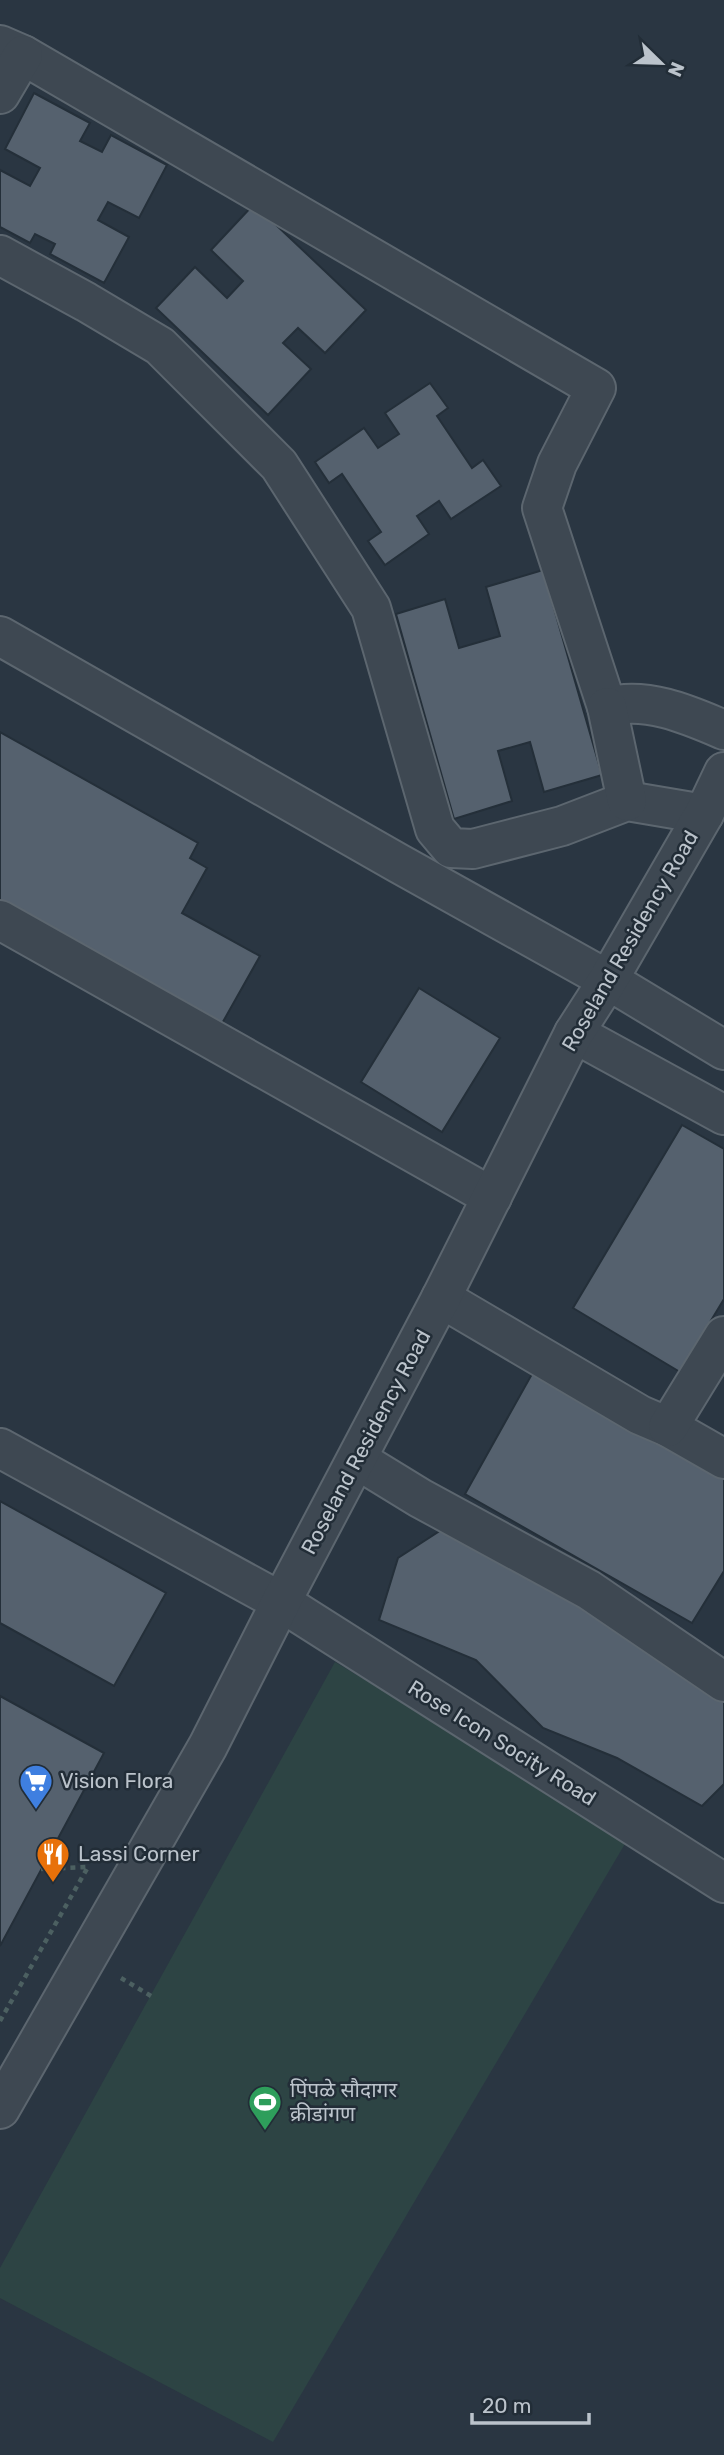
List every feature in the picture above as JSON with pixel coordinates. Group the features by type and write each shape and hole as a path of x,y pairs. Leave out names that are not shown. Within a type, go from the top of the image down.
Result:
{"street":[{"path":"0,94 12,50 596,388 557,464 542,508 607,707 627,801"},
{"path":"0,255 160,346 279,465 371,608 435,829 451,848 473,849 562,826 627,801 704,814"},
{"path":"0,636 608,980 724,1050"},
{"path":"607,707 624,702 679,711 724,730"},
{"name":"Roseland Residency Road","path":"0,2109 208,1746 281,1602 358,1460 574,1033 608,980 704,814 724,772"},
{"path":"0,920 492,1197"},
{"path":"574,1033 724,1115"},
{"path":"441,1298 640,1415 668,1427 724,1459"},
{"path":"668,1427 724,1336"},
{"name":"Rose Icon Socity Road","path":"0,1448 281,1602 724,1883"},
{"path":"358,1460 420,1498 589,1590 724,1682"}],"path":[{"path":"0,2021 88,1867 41,1869"}],"green space":[{"name":"पिंपळे सौदागर क्रीडांगण","path":"335,1662 629,1837 273,2442 0,2298 0,2268"}],"building":[{"path":"34,93 90,123 80,141 102,152 111,135 167,165 139,218 108,202 98,220 129,237 104,283 50,254 55,244 35,234 30,243 0,227 0,170 30,186 40,168 5,149"},
{"path":"254,204 366,310 325,353 298,328 283,343 311,369 268,415 156,308 195,267 227,298 243,281 211,250"},
{"path":"430,383 448,408 437,416 472,468 483,460 501,486 451,519 439,501 417,516 429,534 385,565 368,541 381,532 342,474 329,483 315,462 364,428 378,448 399,434 385,413"},
{"path":"543,570 602,775 544,792 530,742 498,751 512,801 454,819 396,614 445,599 459,648 500,636 486,587"},
{"path":"0,732 198,843 190,858 207,868 182,913 260,956 220,1027 0,905"},
{"path":"419,988 500,1038 442,1132 361,1082"},
{"path":"682,1125 724,1149 724,1299 680,1372 573,1308"},
{"path":"537,1365 724,1468 724,1571 692,1623 465,1494"},
{"path":"0,1501 166,1593 114,1686 0,1623"},
{"path":"449,1525 624,1619 724,1694 724,1784 702,1806 617,1758 543,1728 476,1660 379,1620 398,1558"},
{"name":"Vision Flora","path":"0,1696 104,1753 0,1946"}],"place":[{"name":"Vision Flora","path":"36,1811"},
{"name":"Lassi Corner","path":"53,1884"},
{"name":"पिंपळे सौदागर क्रीडांगण","path":"265,2132"}]}
